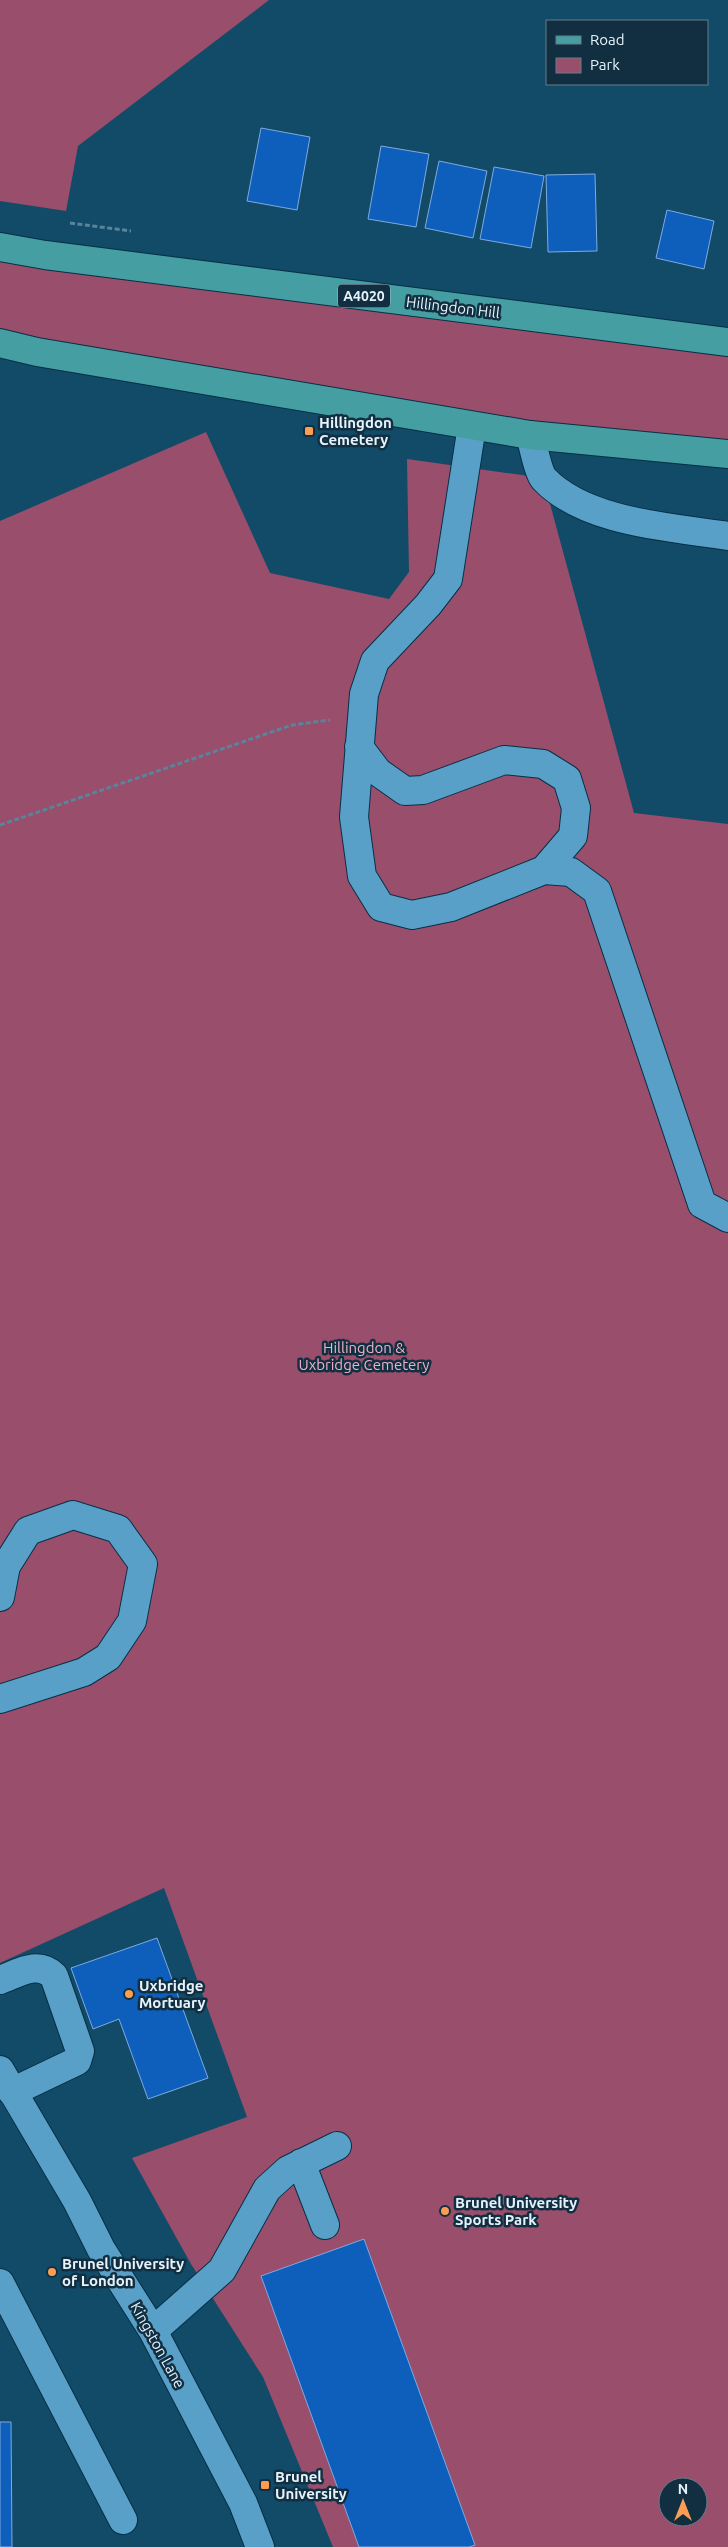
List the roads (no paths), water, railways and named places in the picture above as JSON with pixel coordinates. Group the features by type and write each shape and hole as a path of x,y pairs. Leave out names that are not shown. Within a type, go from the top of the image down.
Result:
{"main road":[{"name":"Hillingdon Hill","path":"0,247 45,255 728,342"},
{"path":"0,343 37,352 530,435 728,454"}],"street":[{"path":"472,426 448,579 428,606 375,661 364,694 354,817 362,876 381,907 412,915 451,907 544,870 571,872 597,891 702,1204 728,1218"},
{"path":"530,435 543,478 578,504 616,519 728,536"},
{"path":"360,735 378,772 405,791 423,790 504,760 543,764 567,779 576,808 573,836 544,870"},
{"path":"0,1597 6,1566 28,1530 73,1515 118,1529 143,1564 132,1621 108,1658 84,1672 0,1699"},
{"path":"0,1980 36,1967 47,1969 54,1976 80,2051 77,2061 6,2081"},
{"name":"Kingston Lane","path":"6,2081 77,2201 101,2249 153,2331 243,2503 260,2547"},
{"path":"153,2331 222,2270 267,2189 288,2170 338,2146"},
{"path":"301,2163 325,2225"},
{"path":"0,2282 122,2520"}],"place":[{"name":"Hillingdon Cemetery","path":"309,431"},
{"name":"Uxbridge Mortuary","path":"129,1994"},
{"name":"Brunel University Sports Park","path":"445,2211"},
{"name":"Brunel University of London","path":"52,2272"},
{"name":"Brunel University","path":"265,2485"}],"park label":[{"name":"Hillingdon & Uxbridge Cemetery","path":"364,1356"}]}
